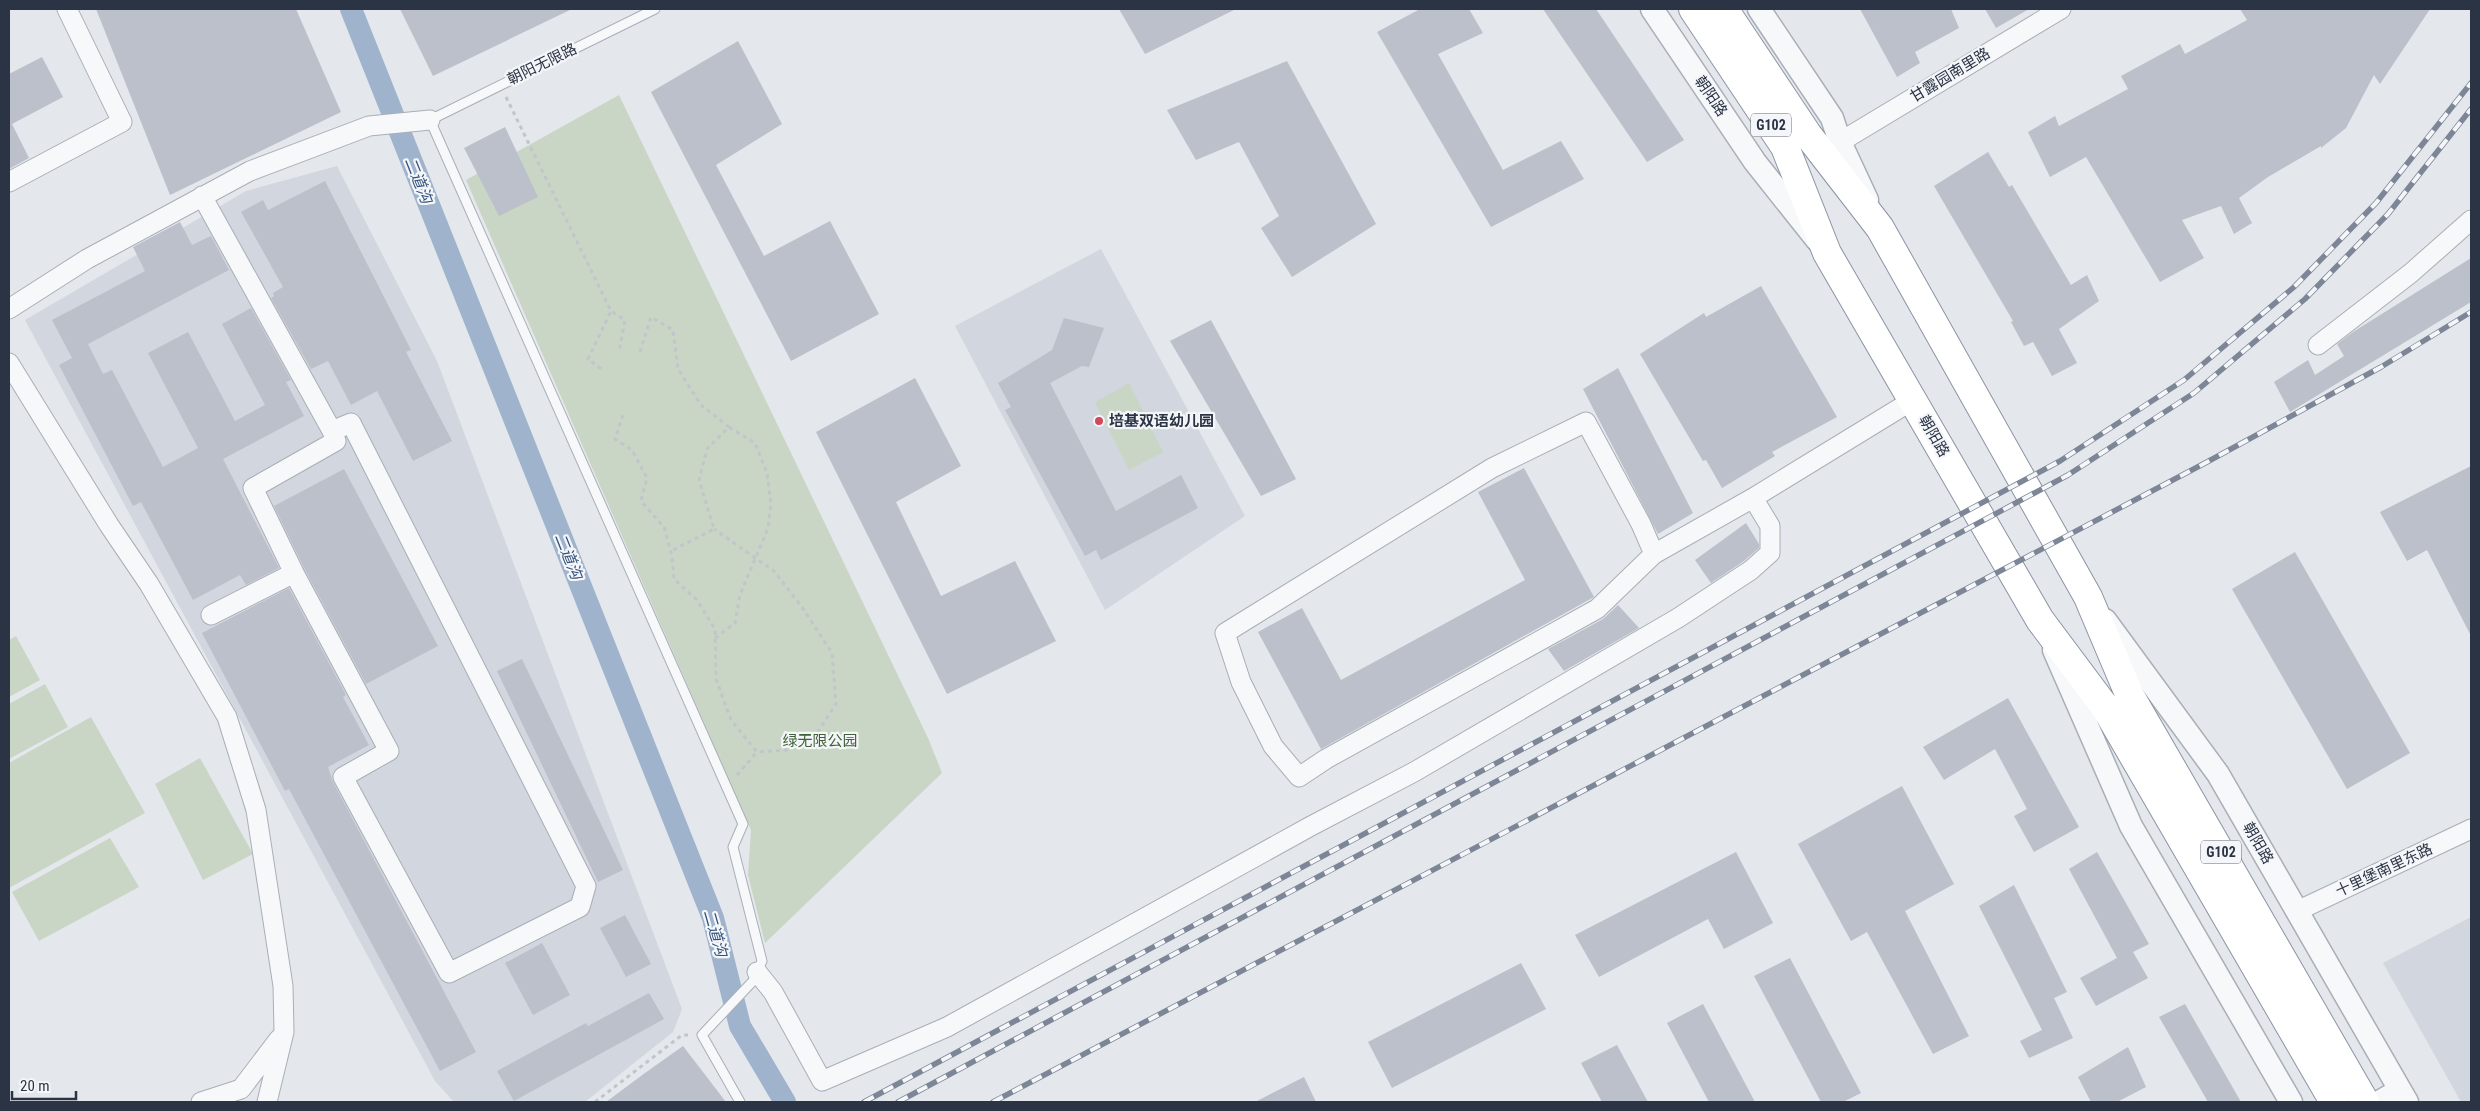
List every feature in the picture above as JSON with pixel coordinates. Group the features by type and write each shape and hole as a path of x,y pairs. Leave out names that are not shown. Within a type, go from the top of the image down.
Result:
{"highway":[{"name":"朝阳路","path":"1693,9 1785,147 1827,253 2040,620 2105,707 2334,1102"},
{"name":"朝阳路","path":"1724,9 1808,135 1880,228 2088,596 2130,694 2365,1102"}],"street":[{"path":"9,182 122,122 67,9"},
{"name":"朝阳路","path":"1652,9 1755,162 1827,253"},
{"name":"朝阳路","path":"1759,9 1832,118 1840,142 1880,228"},
{"name":"甘露园南里路","path":"1840,142 2061,9"},
{"path":"9,310 87,259 250,170 369,126 430,120"},
{"path":"202,196 336,441 253,488 294,573 389,751 343,777 449,974 580,907 586,886 351,423 332,431"},
{"path":"2318,345 2411,273 2471,220"},
{"path":"9,363 109,525 150,584 227,716 256,810 283,986 284,1032 267,1102"},
{"path":"1654,554 1641,524 1586,422 1492,468 1226,633 1241,682 1273,746 1299,777 1326,759 1597,609 1654,554 1753,498 1913,400"},
{"path":"755,976 773,992 822,1081 947,1027 1302,831 1414,772 1678,618 1751,570 1770,553 1770,526 1753,498"},
{"path":"210,615 294,573"},
{"name":"朝阳路","path":"2088,596 2218,774 2403,1096"},
{"name":"朝阳路","path":"2040,620 2131,826 2290,1102"},
{"name":"十里堡南里东路","path":"2297,911 2471,829"},
{"path":"200,1102 241,1089 284,1032"},
{"path":"2379,1102 2403,1096"}],"lane":[{"name":"朝阳无限路","path":"430,120 654,9"},
{"path":"430,120 743,824 733,847 762,961 755,976 702,1036 740,1102"}],"path":[{"path":"501,85 611,311 625,320 619,352"},
{"path":"601,369 588,359 611,311"},
{"path":"640,352 651,316 673,330 678,369 701,405 728,427 755,443 767,473 771,504 768,528 740,594 734,623 715,638"},
{"path":"623,415 615,439 632,450 647,478 641,501 664,527 671,551 674,579 697,600 715,629 716,680 731,720 757,752"},
{"path":"727,787 757,752 787,750 812,741 836,704 832,653 802,607 774,571 714,529 700,480 707,449 728,427"},
{"path":"671,551 714,529"},
{"path":"595,1102 682,1036 702,1036"}],"shaded area":[{"path":"337,166 437,361 682,1009 673,1032 585,1102 454,1102 435,1081 25,320 246,191"},
{"name":"培基双语幼儿园","path":"1101,249 1245,516 1105,610 955,326"},
{"path":"2471,917 2471,1102 2461,1102 2383,963"}],"green space":[{"name":"绿无限公园","path":"619,95 928,738 942,773 765,943 748,875 751,830 466,180"},
{"path":"1129,383 1163,452 1129,470 1095,402"},
{"path":"16,636 40,680 9,697 9,640"},
{"path":"45,684 68,727 9,759 9,704"},
{"path":"91,717 145,813 9,888 9,763"},
{"path":"200,758 253,854 203,880 155,784"},
{"path":"110,838 139,887 39,941 12,892"}],"building":[{"path":"96,9 296,9 341,112 170,195"},
{"path":"400,9 572,9 433,76"},
{"path":"1119,9 1236,9 1145,54"},
{"path":"1420,9 1469,9 1483,33 1438,54 1503,170 1561,141 1584,179 1491,227 1377,32"},
{"path":"1543,9 1596,9 1684,140 1647,162"},
{"path":"1860,9 1951,9 1959,28 1915,52 1920,63 1897,77"},
{"path":"1985,9 2029,9 1996,28"},
{"path":"2240,9 2430,9 2380,84 2374,75 2346,128 2321,148 2321,146 2268,177 2239,198 2252,223 2234,234 2221,206 2182,220 2204,258 2160,282 2086,157 2050,177 2028,132 2055,116 2059,126 2128,89 2121,76 2180,44 2185,54 2247,20"},
{"path":"738,41 782,124 716,165 764,256 830,221 879,314 791,361 651,92"},
{"path":"42,57 63,97 12,124 29,158 9,169 9,74"},
{"path":"1287,61 1376,224 1292,277 1261,228 1279,216 1239,142 1196,160 1167,110"},
{"path":"505,127 538,197 499,216 464,148"},
{"path":"1988,152 2009,187 2012,185 2071,285 2087,275 2099,301 2059,329 2077,363 2052,376 2033,342 2024,346 2011,322 2013,321 1934,186"},
{"path":"325,181 411,350 406,352 452,441 413,461 377,391 351,405 328,361 311,369 271,298 274,296 273,293 283,287 241,212 263,200 268,210"},
{"path":"180,222 192,245 211,236 229,270 88,344 103,374 112,370 163,467 198,448 148,353 188,332 235,421 265,405 222,324 251,308 291,380 286,382 304,416 223,459 279,568 246,585 240,575 193,600 141,502 133,506 59,365 72,358 52,320 145,271 133,247"},
{"path":"2471,258 2471,302 2290,412 2274,382 2308,360 2315,375 2344,356 2337,344 2353,332"},
{"path":"1761,286 1837,417 1772,452 1775,456 1722,488 1706,460 1703,461 1640,354 1704,313 1706,317"},
{"path":"1064,318 1104,328 1089,367 1082,366 1050,383 1116,511 1181,475 1198,508 1101,560 1096,550 1085,556 1005,410 1011,407 998,383 1052,350"},
{"path":"1211,320 1296,479 1261,496 1170,341"},
{"path":"1618,368 1693,513 1658,534 1583,389"},
{"path":"915,378 961,466 896,502 941,596 1015,561 1056,641 947,694 816,432"},
{"path":"2471,466 2471,636 2427,550 2407,561 2380,512"},
{"path":"1524,468 1594,597 1321,749 1258,632 1302,608 1341,680 1525,580 1478,492"},
{"path":"344,469 438,646 366,684 304,568 274,506"},
{"path":"1746,523 1759,544 1759,548 1744,561 1711,583 1695,560"},
{"path":"2295,552 2410,753 2347,789 2232,589"},
{"path":"289,588 346,695 343,697 369,745 328,767 333,782 476,1052 440,1071 289,789 285,791 202,633"},
{"path":"1618,605 1639,628 1564,671 1548,649 1603,619"},
{"path":"522,659 623,870 598,882 497,671"},
{"path":"2008,698 2079,827 2034,852 2014,816 2027,809 1995,749 1944,780 1923,747"},
{"path":"1902,786 1954,884 1905,911 1969,1036 1933,1054 1867,932 1851,941 1798,844"},
{"path":"1736,852 1773,923 1724,949 1708,919 1599,977 1575,935"},
{"path":"2097,852 2149,944 2133,952 2148,978 2096,1006 2080,978 2117,958 2069,869"},
{"path":"2014,885 2067,992 2054,998 2073,1038 2029,1058 2020,1041 2042,1030 1979,906"},
{"path":"625,915 651,964 626,977 600,928"},
{"path":"542,943 570,995 533,1015 505,963"},
{"path":"1790,958 1861,1093 1843,1102 1821,1102 1754,976"},
{"path":"1521,963 1546,1009 1392,1088 1368,1042"},
{"path":"649,993 664,1019 514,1101 497,1071 586,1023 588,1026"},
{"path":"1703,1004 1755,1102 1709,1102 1667,1023"},
{"path":"2185,1004 2241,1102 2208,1102 2159,1017"},
{"path":"1617,1045 1648,1102 1602,1102 1581,1063"},
{"path":"683,1046 726,1102 606,1102 645,1073"},
{"path":"2128,1047 2146,1087 2117,1102 2091,1102 2078,1077"},
{"path":"1304,1077 1316,1102 1255,1102"}],"waterway":[{"name":"二道沟","path":"351,9 713,918 740,1026 785,1102"}],"railway":[{"path":"864,1102 2060,461 2184,380 2294,287 2376,203 2471,83"},
{"path":"898,1102 2068,475 2194,393 2305,299 2388,214 2471,109"},
{"path":"993,1102 2207,462 2381,367 2471,312"}],"place":[{"name":"培基双语幼儿园","path":"1099,421"}]}
